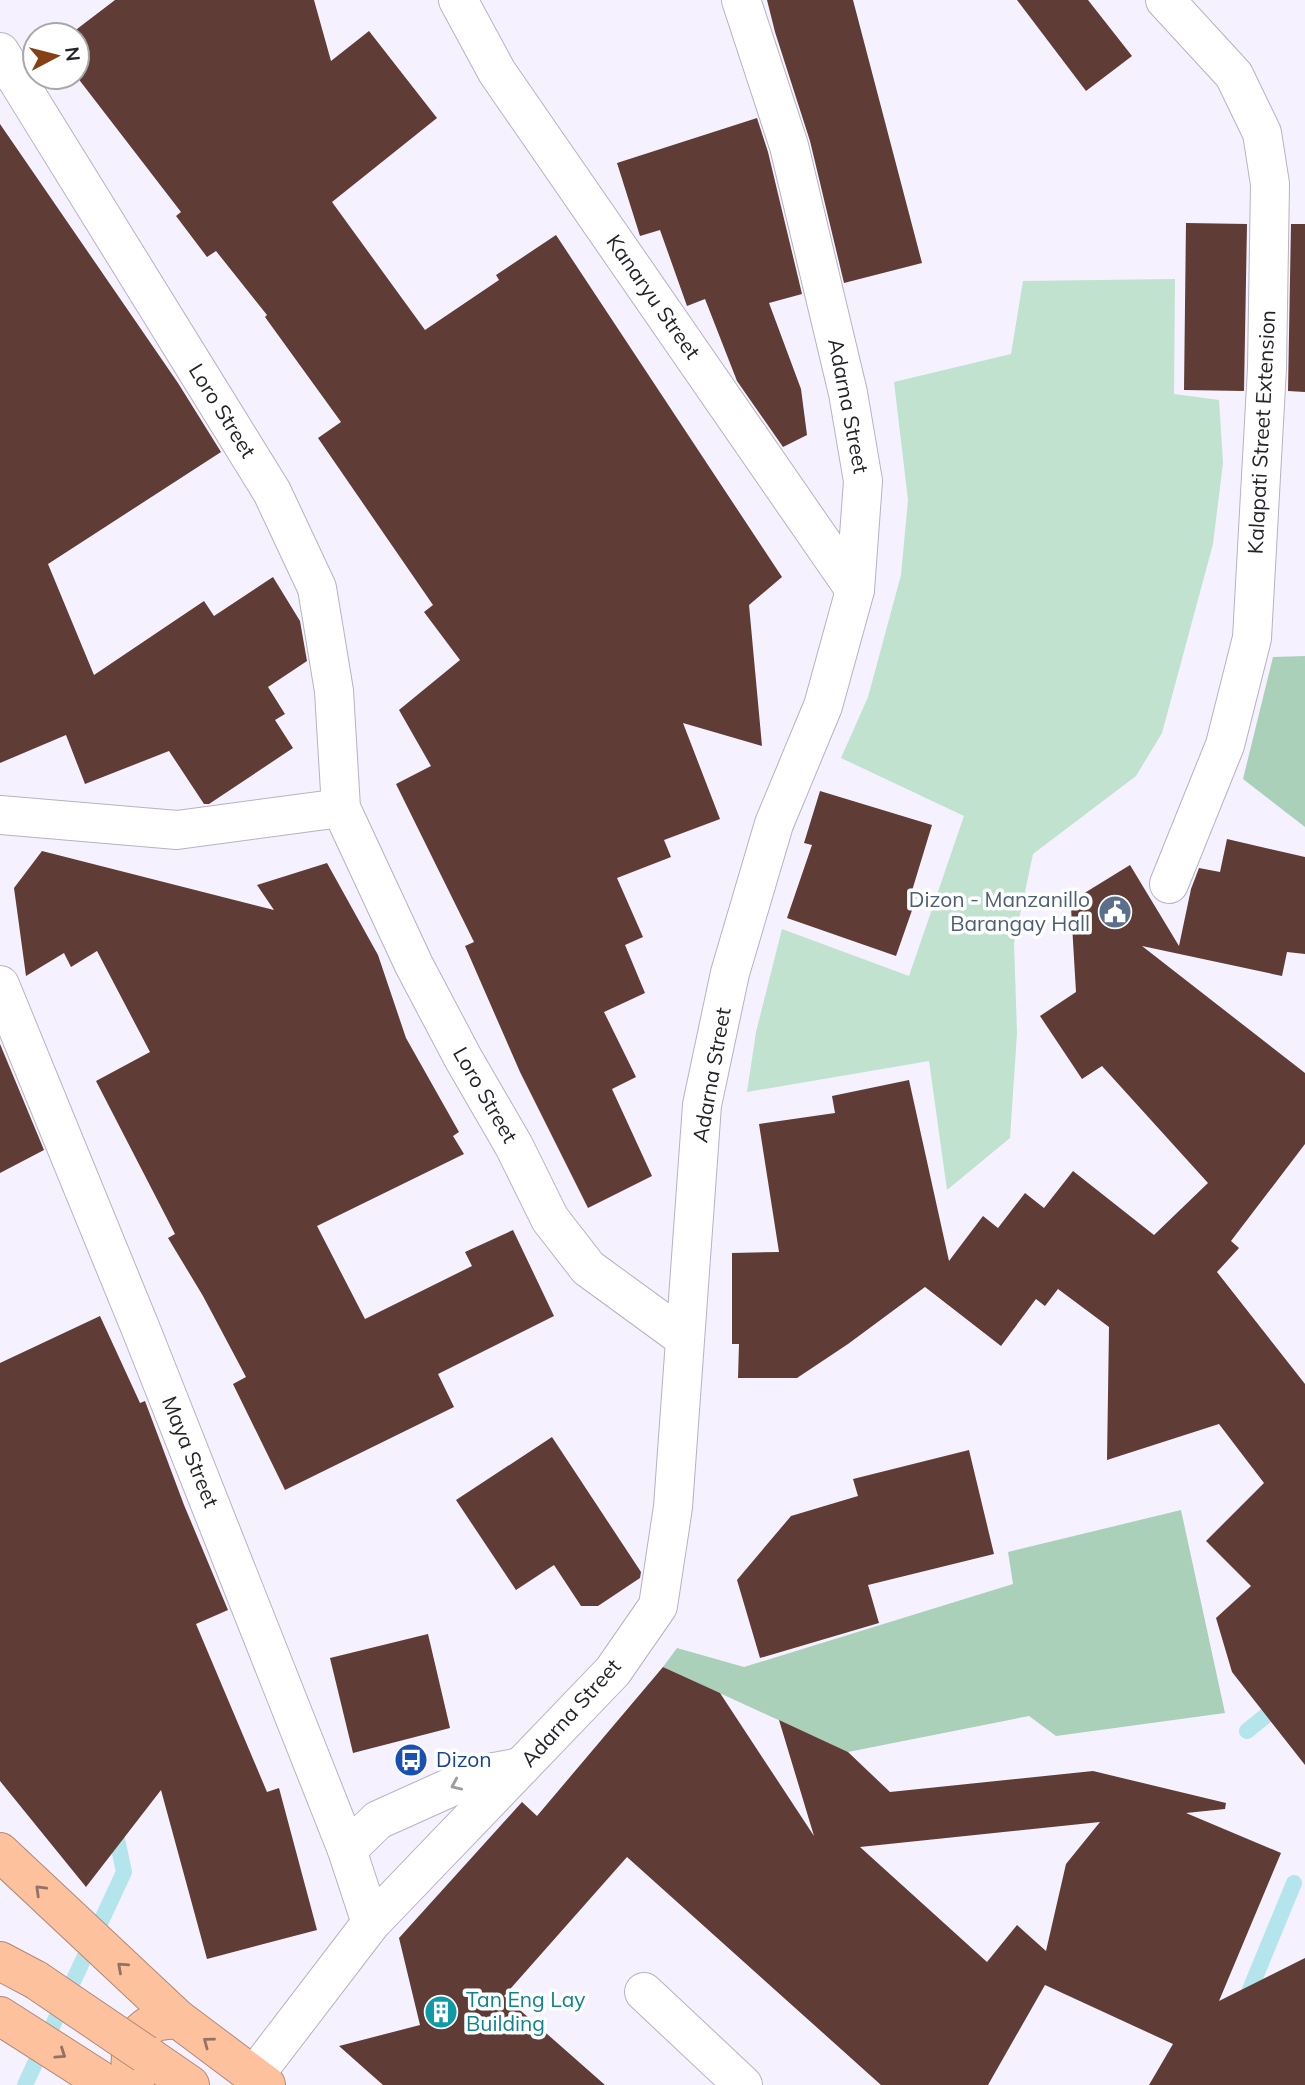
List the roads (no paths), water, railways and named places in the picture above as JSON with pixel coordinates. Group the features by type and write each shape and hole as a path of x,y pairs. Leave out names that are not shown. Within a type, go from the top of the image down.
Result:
{"highway":[{"path":"0,1852 172,2012 260,2081"},
{"path":"0,1961 36,1980 190,2085"},
{"path":"135,2085 131,2056 137,2035 172,2012"},
{"path":"7,2019 108,2085"}],"street":[{"name":"Kanaryu Street","path":"458,0 497,72 855,590"},
{"name":"Adarna Street","path":"260,2081 371,1923 613,1671 658,1606 673,1507 702,1105 730,973 774,824 823,706 855,590 863,481 848,393 789,146 741,0"},
{"name":"Kalapati Street Extension","path":"1165,0 1234,75 1262,133 1270,184 1267,368 1252,638 1225,745 1168,884"},
{"name":"Loro Street","path":"0,52 272,492 317,588 334,691 341,808 414,965 463,1058 514,1146 550,1219 588,1268 684,1338"},
{"path":"0,815 177,830 341,808"},
{"name":"Maya Street","path":"0,985 142,1332 347,1850 371,1923"},
{"path":"347,1850 377,1820 478,1775 521,1768"},
{"path":"644,1992 743,2085"}],"waterway":[{"path":"1247,1731 1305,1684"},
{"path":"25,2085 124,1872 114,1825"},
{"path":"1244,2004 1294,1883"}],"place":[{"name":"Dizon - Manzanillo Barangay Hall","path":"1115,912"},
{"name":"Dizon","path":"411,1760"},
{"name":"Tan Eng Lay Building","path":"441,2012"}]}
